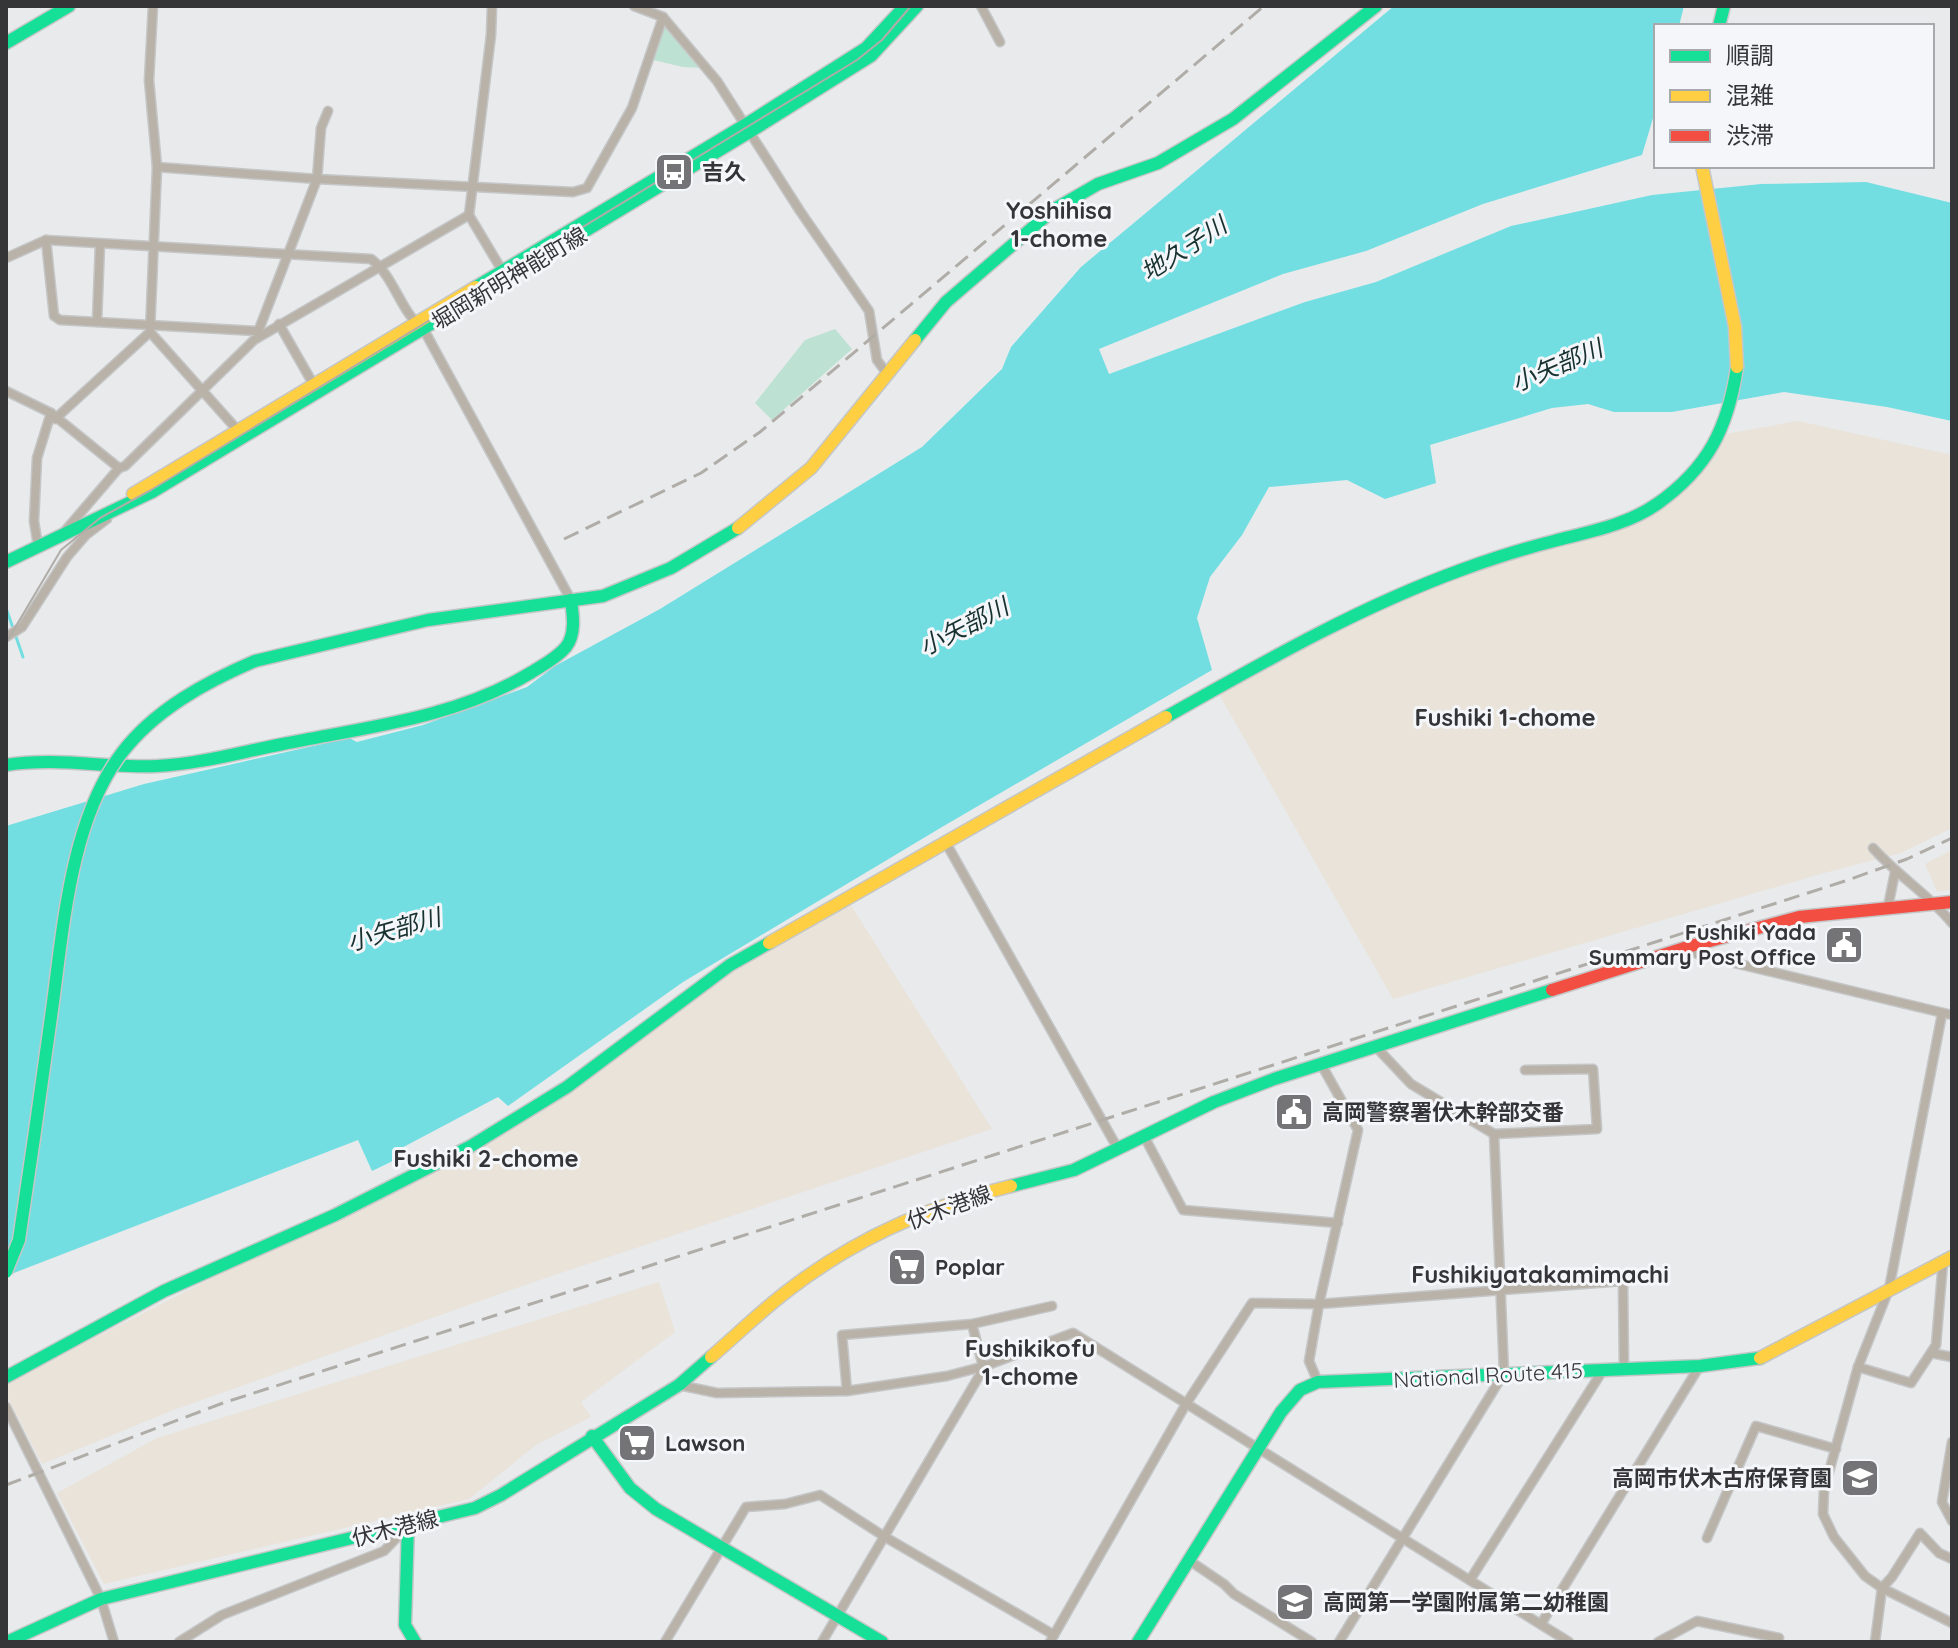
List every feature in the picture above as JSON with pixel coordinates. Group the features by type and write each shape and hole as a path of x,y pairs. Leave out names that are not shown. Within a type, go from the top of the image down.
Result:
{"main road":[{"path":"6,43 69,6"},
{"name":"堀岡新明神能町線","path":"748,128 866,48 905,6"},
{"name":"堀岡新明神能町線","path":"6,562 121,509 871,56 917,6"},
{"path":"6,1272 19,1240 70,890 93,807 120,756 158,716 196,690 255,661 396,627 484,610 615,592 698,554 786,493 811,468 946,302 1053,210 1098,184 1158,163 1233,119 1376,6"},
{"path":"6,1377 164,1291 335,1215 471,1146 567,1087 730,965 1265,661 1342,621 1458,571 1519,550 1616,524 1656,505 1700,465 1720,435 1732,398 1738,358 1735,327 1702,168"},
{"name":"堀岡新明神能町線","path":"82,525 241,434"},
{"path":"6,765 53,762 137,766 183,763 412,720 450,709 516,684 556,657 569,643 574,624 571,600"},
{"name":"伏木港線","path":"7,1642 101,1599 475,1508 679,1385 791,1288 861,1244 931,1209 1074,1170 1225,1097 1691,946 1799,917 1952,902"},
{"name":"National Route 415","path":"1318,1382 1700,1366 1756,1360 1948,1259"},
{"path":"1138,1642 1281,1412 1300,1390 1318,1382"},
{"path":"592,1436 630,1488 656,1509 882,1642"},
{"path":"408,1525 405,1625 415,1642"}],"street":[{"path":"153,6 149,80 157,167 150,327 241,434"},
{"path":"492,6 469,215 504,275"},
{"path":"634,6 663,17 717,81 800,211 869,311 877,360 888,375"},
{"path":"981,6 1000,42"},
{"path":"157,167 573,192 587,188 632,108 663,17"},
{"path":"254,340 317,179 321,128 328,111"},
{"path":"64,533 119,468 125,466 254,340 469,215"},
{"path":"46,240 54,316 60,320 258,331"},
{"path":"6,258 46,240 371,259 381,266 419,327 571,600"},
{"path":"97,322 100,244"},
{"path":"279,324 316,389"},
{"path":"38,546 34,521 37,458 53,416 150,327"},
{"path":"6,391 53,416 119,468"},
{"path":"6,637 22,627 53,576 86,535 121,509"},
{"path":"946,843 1118,1149"},
{"path":"1873,848 1952,923"},
{"path":"1888,907 1895,872"},
{"path":"1691,946 1697,954 1947,1015 1889,1289 1858,1367 1824,1490 1823,1514 1834,1537 1865,1576 1882,1588 1952,1623"},
{"path":"1376,1047 1411,1084 1494,1134 1597,1129 1593,1069 1525,1070"},
{"path":"1318,1382 1309,1361 1358,1130 1321,1064"},
{"path":"1339,1642 1504,1373 1494,1134"},
{"path":"1144,1136 1183,1210 1338,1223"},
{"path":"1858,1367 1911,1383 1936,1345 1948,1259"},
{"path":"665,1642 746,1507 785,1504 820,1495 1052,1638 1186,1404 1252,1303 1319,1304 1623,1281 1624,1368"},
{"path":"847,1391 842,1335 972,1324 1052,1306"},
{"path":"822,1642 984,1366 972,1324"},
{"path":"679,1385 717,1393 847,1391 947,1376 984,1366 1073,1333 1569,1642"},
{"path":"1931,1353 1952,1357"},
{"path":"1541,1624 1700,1366"},
{"path":"1470,1580 1603,1369"},
{"path":"6,1407 101,1599 114,1642"},
{"path":"1707,1538 1756,1426 1836,1449"},
{"path":"1952,1442 1942,1502 1952,1521"},
{"path":"179,1642 222,1615 384,1551 408,1525"},
{"path":"1875,1642 1882,1588 1920,1533 1939,1553 1952,1559"},
{"path":"1190,1561 1234,1594 1312,1642"},
{"path":"1658,1642 1697,1621 1779,1638"}],"shaded area":[{"path":"1798,421 1952,455 1952,828 1901,853 1393,999 1216,689 1458,571 1656,505 1720,435"},
{"path":"1952,850 1952,890 1937,891 1925,864"},
{"path":"847,899 992,1129 522,1286 171,1411 42,1464 6,1394 6,1383 471,1146 567,1087 730,965"},
{"path":"659,1282 675,1332 581,1402 591,1417 536,1445 469,1499 104,1584 57,1493 157,1438"}],"green space":[{"path":"663,17 705,68 683,67 649,59"},
{"path":"835,329 852,349 772,420 755,403 805,340"}],"water":[{"path":"1394,6 1684,6 1680,24 1654,24 1654,115 1642,155 1483,204 1366,251 1283,274 1099,349 1109,374 1305,302 1376,282 1511,226 1652,195 1761,184 1866,182 1952,203 1952,421 1887,407 1784,392 1672,412 1614,412 1588,404 1552,408 1430,445 1436,483 1385,499 1347,480 1269,487 1242,535 1210,577 1197,618 1212,670 683,982 508,1106 498,1097 394,1152 397,1159 372,1171 358,1140 6,1276 6,826 144,784 349,738 357,742 423,725 527,687 555,666 660,609 922,447 1002,369 1011,347 1081,267"}],"waterway":[{"path":"6,608 23,657"}],"tram line":[{"path":"6,643 61,550 100,518 151,490 857,60 882,40 911,6"}],"railway":[{"path":"564,539 701,473 760,432 1264,6"},
{"path":"6,1485 223,1403 1845,881 1907,859 1952,838"}],"traffic: fast":[{"path":"6,43 69,6"},
{"path":"476,287 745,125 866,48 905,6"},
{"path":"6,562 152,492 751,131 871,56 917,6"},
{"path":"915,340 946,302 1053,210 1098,184 1158,163 1233,119 1376,6"},
{"path":"1720,24 1724,6"},
{"path":"1166,717 1310,638 1385,601 1507,554 1607,527 1657,504 1690,476 1713,445 1728,409 1737,367"},
{"path":"255,661 428,620 603,596 671,568 738,528"},
{"path":"6,765 63,762 157,766 189,763 442,711 503,688 558,655 571,636 571,600"},
{"path":"6,1272 19,1240 65,915 79,845 90,812 121,754 149,724 200,688 255,661"},
{"path":"6,1377 164,1291 335,1215 471,1146 567,1087 730,965 769,943"},
{"path":"1011,1186 1074,1170 1214,1102 1274,1079 1552,990"},
{"path":"7,1642 101,1599 475,1508 679,1385 711,1357"},
{"path":"1138,1642 1281,1412 1300,1390 1318,1382 1700,1366 1760,1358"},
{"path":"592,1436 630,1488 656,1509 882,1642"},
{"path":"408,1525 405,1625 415,1642"}],"traffic: slow":[{"path":"1702,168 1735,327 1737,367"},
{"path":"133,494 476,287"},
{"path":"738,528 811,468 915,340"},
{"path":"769,943 1166,717"},
{"path":"711,1357 780,1297 841,1254 923,1214 1011,1186"},
{"path":"1760,1358 1952,1257"}],"traffic: jam":[{"path":"1552,990 1691,946 1799,917 1952,902"}],"place":[{"name":"吉久","path":"674,172"},
{"name":"Fushiki Yada Summary Post Office","path":"1844,945"},
{"name":"高岡警察署伏木幹部交番","path":"1294,1112"},
{"name":"Poplar","path":"907,1267"},
{"name":"Lawson","path":"637,1443"},
{"name":"高岡市伏木古府保育園","path":"1860,1478"},
{"name":"高岡第一学園附属第二幼稚園","path":"1295,1602"}],"district":[{"name":"Yoshihisa 1-chome","path":"1059,225"},
{"name":"Fushiki 1-chome","path":"1505,718"},
{"name":"Fushiki 2-chome","path":"486,1159"},
{"name":"Fushikiyatakamimachi","path":"1540,1275"},
{"name":"Fushikikofu 1-chome","path":"1030,1363"}],"water label":[{"name":"地久子川","path":"1184,249"},
{"name":"小矢部川","path":"1557,366"},
{"name":"小矢部川","path":"964,627"},
{"name":"小矢部川","path":"394,930"}]}
